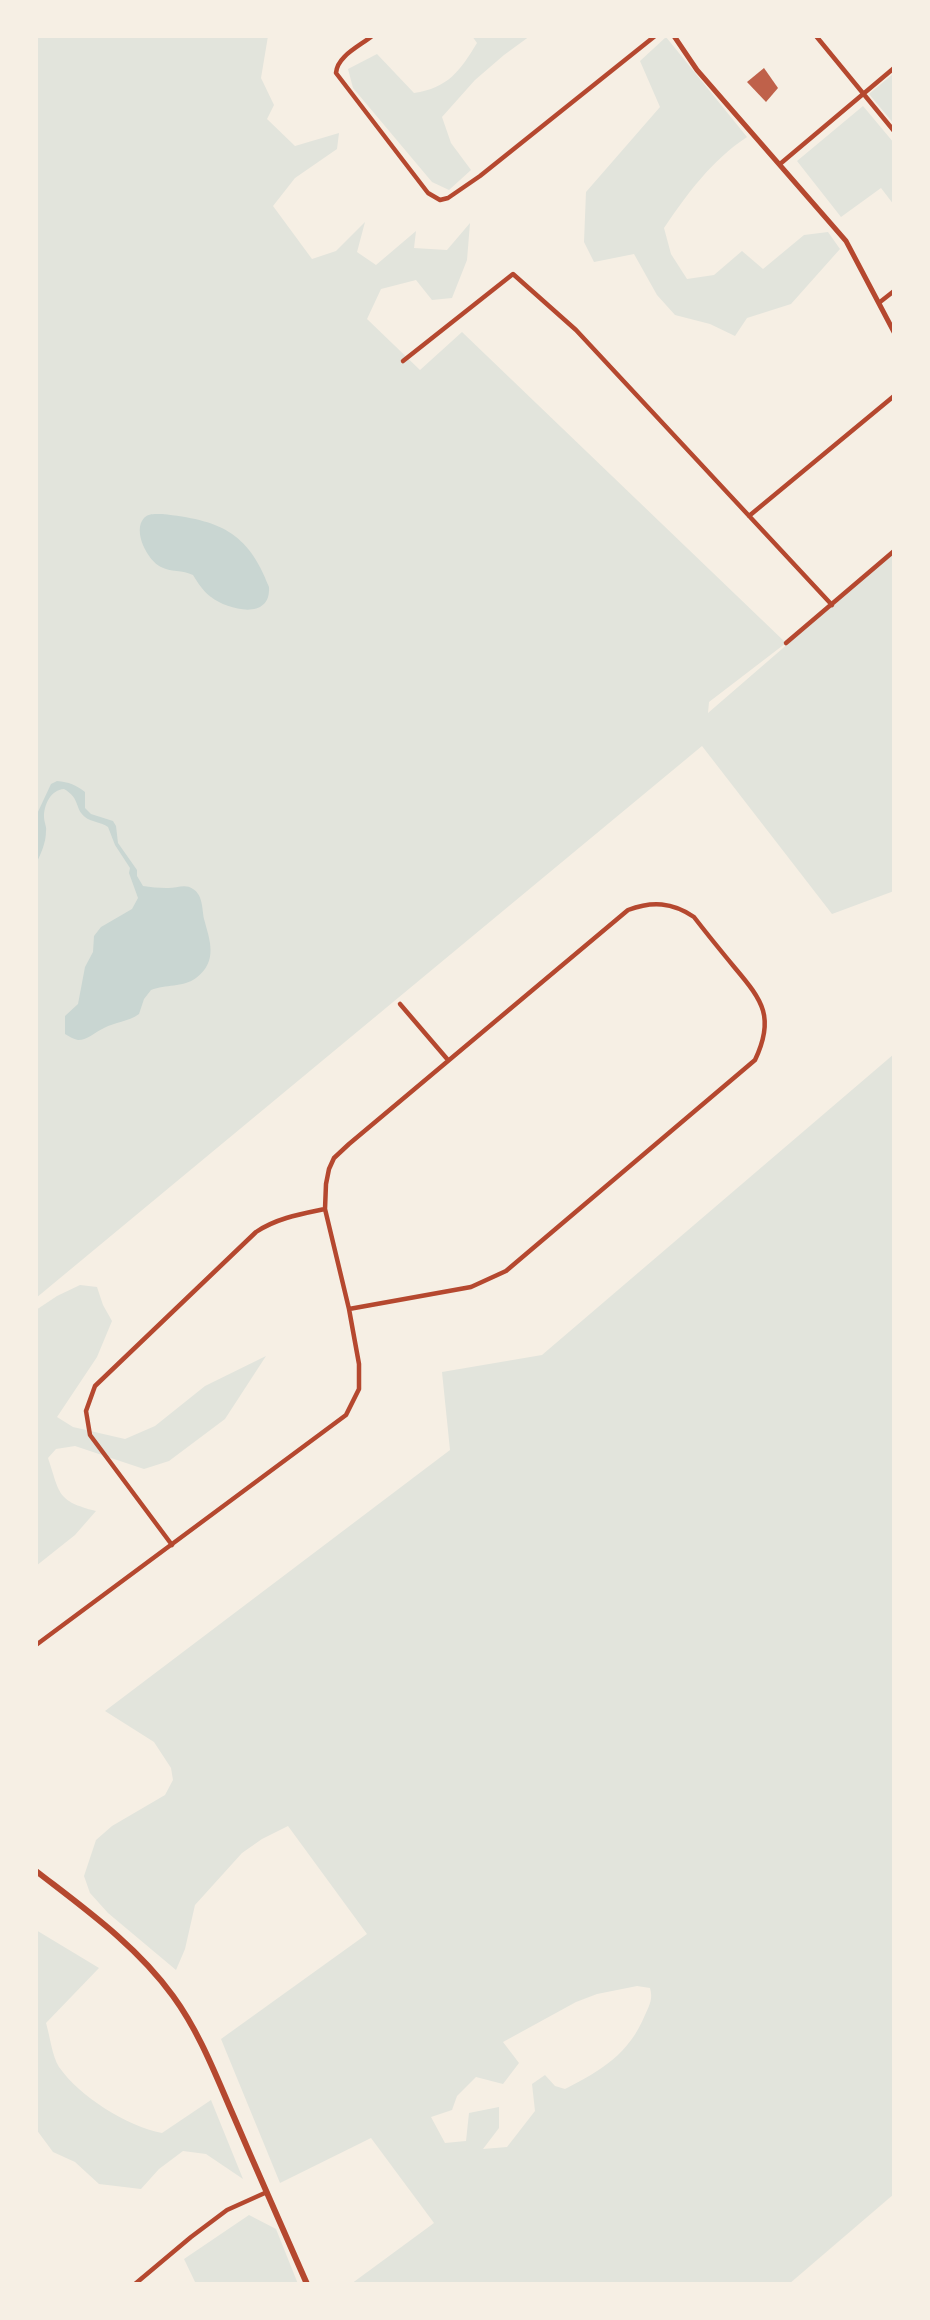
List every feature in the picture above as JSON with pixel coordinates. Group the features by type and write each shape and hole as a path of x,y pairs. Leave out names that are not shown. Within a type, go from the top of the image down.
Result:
{"main road":[{"path":"36,1871 125,1942 173,1996 203,2046 307,2284"}],"street":[{"path":"372,36 338,63 336,73 342,84 428,193 440,200 464,188 655,36"},
{"path":"674,36 697,70 846,241 894,332"},
{"path":"816,36 894,131"},
{"path":"780,164 894,68"},
{"path":"404,361 513,274 576,330 832,605"},
{"path":"880,302 894,291"},
{"path":"749,516 894,396"},
{"path":"786,643 894,551"},
{"path":"36,1645 346,1415 359,1389 360,1375 350,1309 325,1209 326,1185 334,1158 627,910 651,904 666,904 694,917 756,993 765,1013 764,1038 755,1060 506,1271 471,1287 350,1309"},
{"path":"400,1004 448,1060"},
{"path":"172,1545 90,1435 86,1411 95,1386 256,1232 283,1218 325,1209"},
{"path":"135,2284 227,2210 267,2192"}],"shaded area":[{"path":"36,36 268,36 261,78 274,105 267,119 295,146 339,133 337,149 295,178 273,206 312,259 336,251 365,222 357,252 376,265 416,231 414,248 447,250 470,223 467,260 452,298 432,300 416,280 381,289 367,319 420,370 462,332 786,643 709,702 708,713 894,552 894,891 832,914 702,746 36,1298"},
{"path":"472,36 530,36 475,80 442,117 451,143 471,170 449,190 432,182 353,88 348,69 377,54 414,93 426,91 452,77 459,70 477,43"},
{"path":"666,37 747,137 711,167 691,190 664,228 671,254 687,279 714,275 742,251 763,269 804,235 828,232 840,249 791,304 747,318 735,336 710,324 675,315 657,295 634,254 594,262 584,242 586,192 660,107 640,61"},
{"path":"894,73 894,124 869,94"},
{"path":"863,106 894,143 894,205 881,188 841,217 797,161"},
{"path":"162,514 215,525 241,541 261,568 269,587 268,598 263,605 247,610 228,606 208,595 193,575 165,569 156,564 143,545 140,530 146,516"},
{"path":"57,781 69,783 85,792 85,808 91,814 113,821 116,826 118,843 137,870 137,876 143,886 169,888 187,886 199,895 210,943 210,958 196,978 185,983 151,990 144,999 139,1014 108,1026 85,1039 78,1040 65,1034 65,1016 78,1004 85,967 93,952 94,936 101,927 132,909 138,898 129,873 130,868 115,845 108,827 85,817 73,796 64,789 55,792 45,807 45,840 36,864 36,816 51,784"},
{"path":"894,1054 894,2194 789,2284 351,2284 434,2223 371,2138 280,2183 221,2039 367,1934 288,1826 262,1839 242,1853 195,1905 185,1949 176,1970 108,1913 90,1893 84,1876 96,1840 112,1826 165,1795 173,1780 171,1768 154,1742 105,1711 450,1450 442,1372 542,1355","holes":["637,1986 650,1988 650,2002 638,2029 622,2051 602,2068 565,2089 555,2086 545,2075 532,2084 535,2111 507,2147 483,2149 499,2128 499,2107 469,2113 466,2141 445,2143 431,2117 452,2110 457,2096 476,2077 503,2084 519,2063 503,2042 576,2002 597,1994"]},
{"path":"80,1285 97,1287 112,1321 97,1357 57,1417 73,1427 125,1439 155,1426 205,1386 266,1356 225,1419 169,1461 144,1469 75,1446 56,1449 48,1458 58,1488 66,1499 96,1511 75,1535 36,1566 36,1310"},
{"path":"36,1930 99,1968 46,2023 59,2067 68,2078 105,2109 134,2124 162,2133 211,2100 243,2179 206,2154 183,2151 159,2169 141,2189 99,2184 75,2162 53,2152 36,2129"},
{"path":"249,2215 276,2229 298,2284 196,2284 184,2259"}],"building":[{"path":"764,68 778,88 766,102 747,82"}]}
